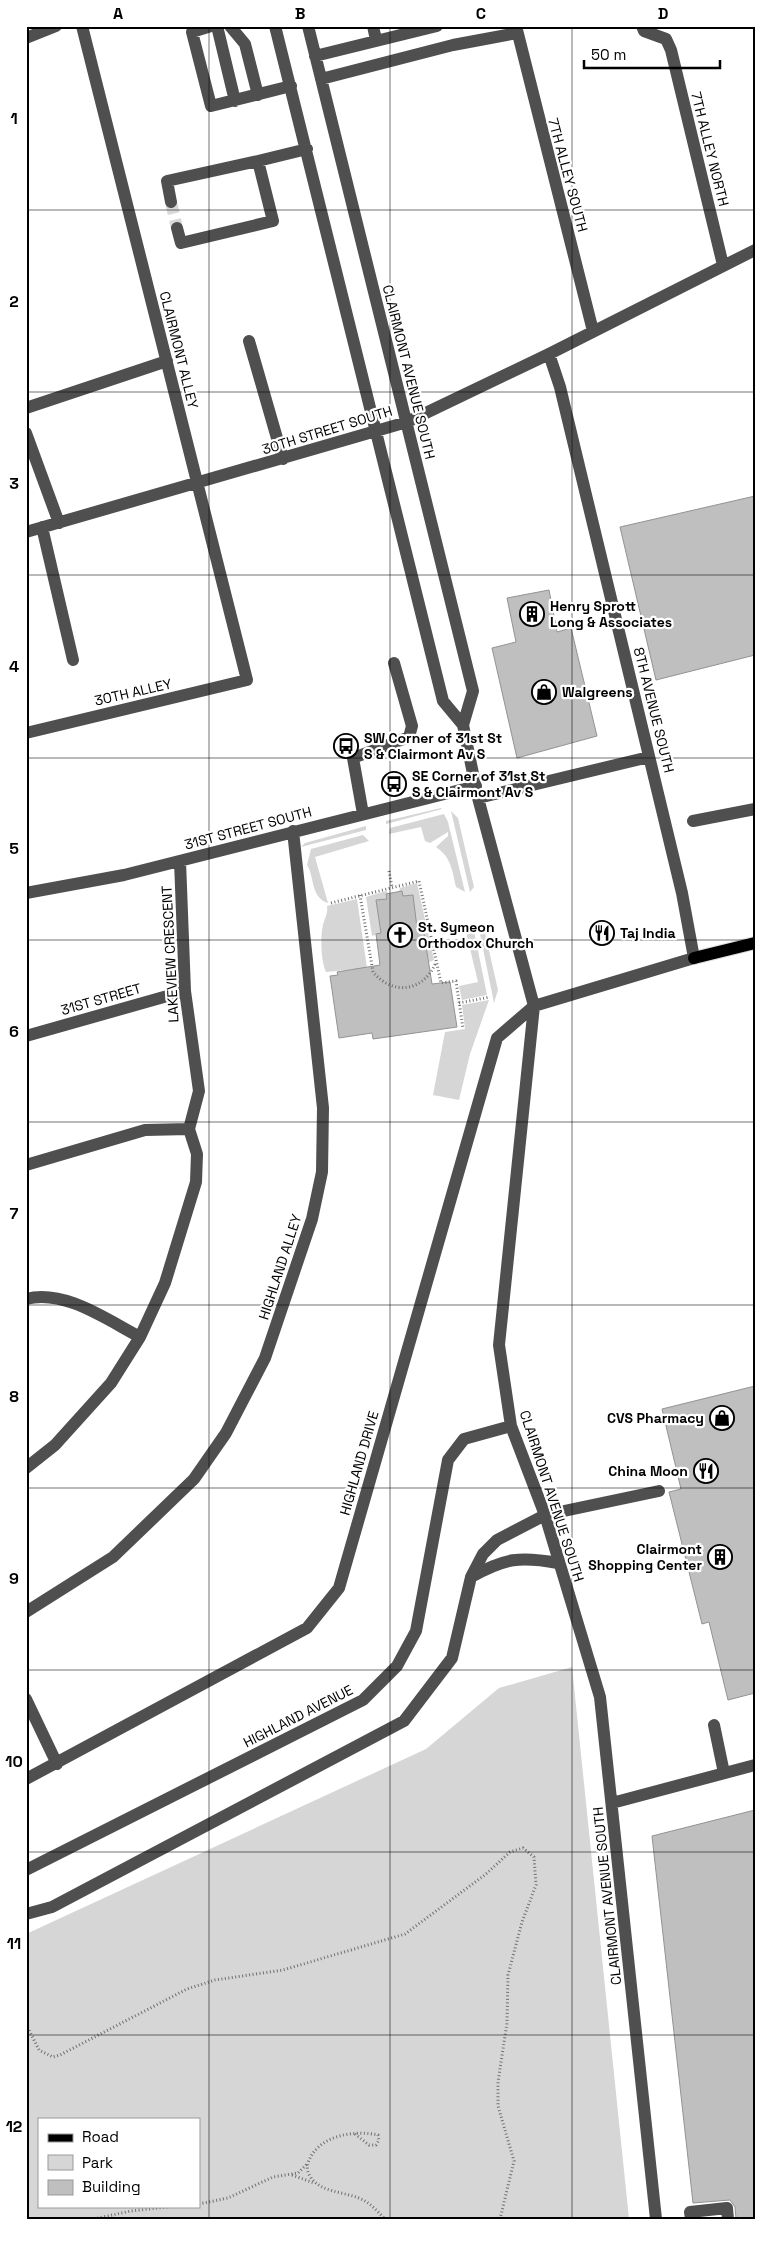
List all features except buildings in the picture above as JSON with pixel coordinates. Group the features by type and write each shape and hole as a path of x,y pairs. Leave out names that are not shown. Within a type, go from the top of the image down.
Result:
{"main road":[{"path":"694,958 755,943"}],"street":[{"path":"26,38 56,26"},
{"name":"CLAIRMONT ALLEY","path":"82,26 247,680"},
{"path":"211,26 192,32 211,106 291,86"},
{"path":"217,26 235,101"},
{"path":"230,26 245,44 258,95"},
{"path":"172,202 167,181 306,149 276,26"},
{"name":"CLAIRMONT AVENUE SOUTH","path":"308,26 473,691 463,725"},
{"path":"373,26 376,40"},
{"path":"315,56 437,26"},
{"name":"7TH ALLEY NORTH","path":"642,26 644,31 666,39 671,50 723,265"},
{"path":"321,79 517,30"},
{"name":"7TH ALLEY SOUTH","path":"517,30 593,331"},
{"name":"CLAIRMONT AVENUE SOUTH","path":"306,149 378,430 443,701 463,725 477,792 534,1006 499,1345 511,1426 544,1516 600,1697 656,2219"},
{"path":"177,228 181,242 272,221 258,161"},
{"name":"30TH STREET SOUTH","path":"26,532 407,422 549,354 755,250"},
{"path":"249,340 283,459"},
{"name":"8TH AVENUE SOUTH","path":"549,354 560,387 650,757 682,894 694,958"},
{"path":"26,408 166,361"},
{"path":"26,433 59,522"},
{"path":"42,528 72,660"},
{"path":"364,814 353,758 409,737 412,726 394,663"},
{"name":"30TH ALLEY","path":"26,733 247,680"},
{"name":"31ST STREET SOUTH","path":"26,893 124,875 293,830 364,814 650,757"},
{"path":"693,821 755,809"},
{"name":"HIGHLAND ALLEY","path":"26,1612 114,1557 194,1479 226,1433 265,1358 312,1219 322,1172 323,1108 293,830"},
{"name":"LAKEVIEW CRESCENT","path":"180,861 185,991 199,1090 189,1129"},
{"path":"534,1006 694,958"},
{"name":"31ST STREET","path":"26,1036 185,991"},
{"name":"HIGHLAND DRIVE","path":"26,1779 307,1628 338,1588 497,1038 534,1006"},
{"path":"26,1165 145,1130 189,1129 197,1154 196,1182 165,1283 140,1337 111,1383 54,1445 26,1468"},
{"path":"26,1299 50,1296 71,1302 140,1337"},
{"name":"HIGHLAND AVENUE","path":"26,1870 363,1700 397,1666 416,1631 448,1460 464,1439 511,1426"},
{"path":"26,1914 52,1907 404,1721 452,1658 470,1577 483,1554 497,1540 544,1516 659,1491"},
{"path":"470,1577 492,1565 528,1558 558,1563"},
{"path":"26,1699 57,1764"},
{"path":"714,1725 724,1773"},
{"path":"612,1803 755,1765"},
{"path":"690,2219 690,2212 727,2208 728,2219"}],"path":[{"path":"389,871 392,888"},
{"path":"331,903 419,881 441,983 456,981 463,1029"},
{"path":"360,896 373,972 378,977 394,986 414,986 429,977 437,962"},
{"path":"459,1003 490,997"},
{"path":"26,2024 40,2050 53,2057 187,1989 216,1980 283,1970 405,1934 486,1874 510,1852 523,1848 534,1857 536,1885 515,1945 508,1974 507,2023 498,2082 498,2106 514,2161 500,2219"},
{"path":"200,2204 228,2198 273,2177 298,2173 307,2163 314,2149 330,2138 355,2134 378,2135 379,2140 376,2145 369,2145 355,2134"},
{"path":"307,2163 309,2175 322,2186"},
{"path":"291,2175 365,2201 385,2219"},
{"path":"94,2219 131,2211 158,2208"}],"green space":[{"path":"442,809 386,824 386,821"},
{"path":"451,811 458,818 474,887 470,892"},
{"path":"444,814 448,822 465,892 456,887 448,860 436,847 448,836 448,832 430,843 425,841 421,827 389,834 390,828"},
{"path":"366,826 366,830 301,847 305,843"},
{"path":"363,835 369,841 315,857 328,903 322,900 316,892 307,865 311,849"},
{"path":"417,883 434,960 429,962 423,927 417,928 413,895 403,896 399,892 400,888"},
{"path":"386,891 388,893 386,894 387,899 376,900 381,933 372,936 366,897"},
{"path":"357,899 367,968 326,972 321,942 327,906"},
{"path":"478,924 483,924 498,990 494,1003"},
{"path":"473,926 487,995 462,1000 459,986 478,982 467,936 469,929"},
{"path":"489,1000 470,1054 459,1100 433,1095 445,1032 465,1029 462,1005"},
{"path":"572,1667 629,2219 26,2219 26,1934 426,1749 499,1688"}],"tunnel":[{"path":"171,202 177,228"}],"place":[{"name":"Henry Sprott Long & Associates","path":"532,614"},
{"name":"Walgreens","path":"544,692"},
{"name":"SW Corner of 31st St S & Clairmont Av S","path":"346,746"},
{"name":"SE Corner of 31st St S & Clairmont Av S","path":"394,784"},
{"name":"Taj India","path":"602,933"},
{"name":"St. Symeon Orthodox Church","path":"400,935"},
{"name":"CVS Pharmacy","path":"722,1418"},
{"name":"China Moon","path":"706,1471"},
{"name":"Clairmont Shopping Center","path":"720,1557"}]}
